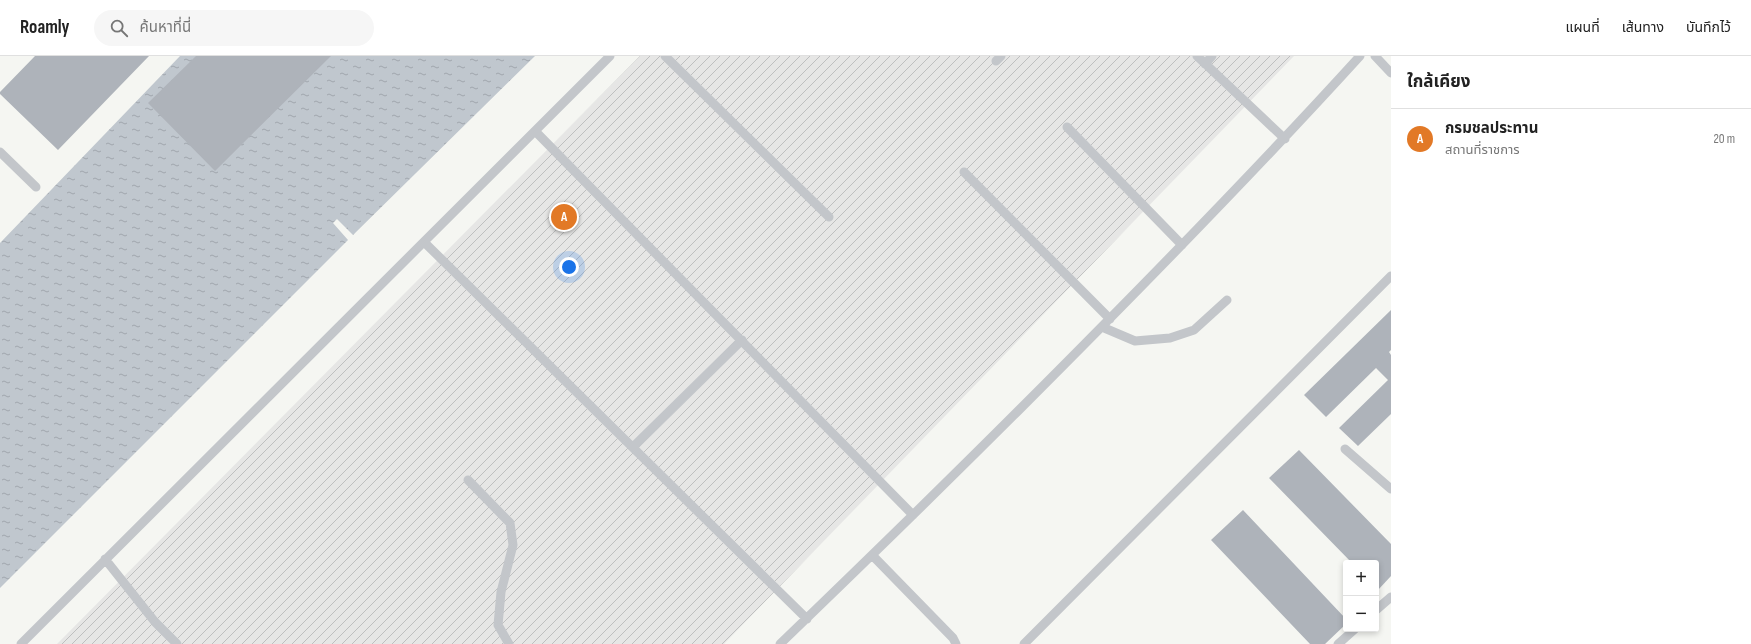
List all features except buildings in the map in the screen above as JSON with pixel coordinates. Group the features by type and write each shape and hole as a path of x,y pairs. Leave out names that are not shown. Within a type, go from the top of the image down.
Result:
{"lane":[{"path":"21,644 610,56"},
{"path":"665,56 829,217"},
{"path":"1197,56 1285,139"},
{"path":"1205,64 1212,56"},
{"path":"780,644 873,556 1110,319 1285,139 1360,56"},
{"path":"1375,56 1391,73"},
{"path":"1067,127 1182,245"},
{"path":"535,131 914,515"},
{"path":"0,152 36,187"},
{"path":"964,172 1110,319"},
{"path":"424,242 807,618"},
{"path":"1024,644 1391,276"},
{"path":"1102,327 1135,341 1170,338 1194,330 1227,300"},
{"path":"633,447 742,340"},
{"path":"1345,449 1391,489"},
{"path":"468,480 510,523 513,545 501,592 498,625 509,644"},
{"path":"873,556 952,638 956,644"},
{"path":"105,559 155,622 177,644"},
{"path":"1379,607 1391,597"},
{"path":"1338,644 1352,632"}],"shaded area":[{"path":"640,56 1294,56 724,644 57,644"}],"water":[{"path":"180,56 535,56 353,235 337,219 333,223 348,240 0,588 0,243"}],"place":[{"name":"กรมชลประทาน","path":"564,217"}]}
